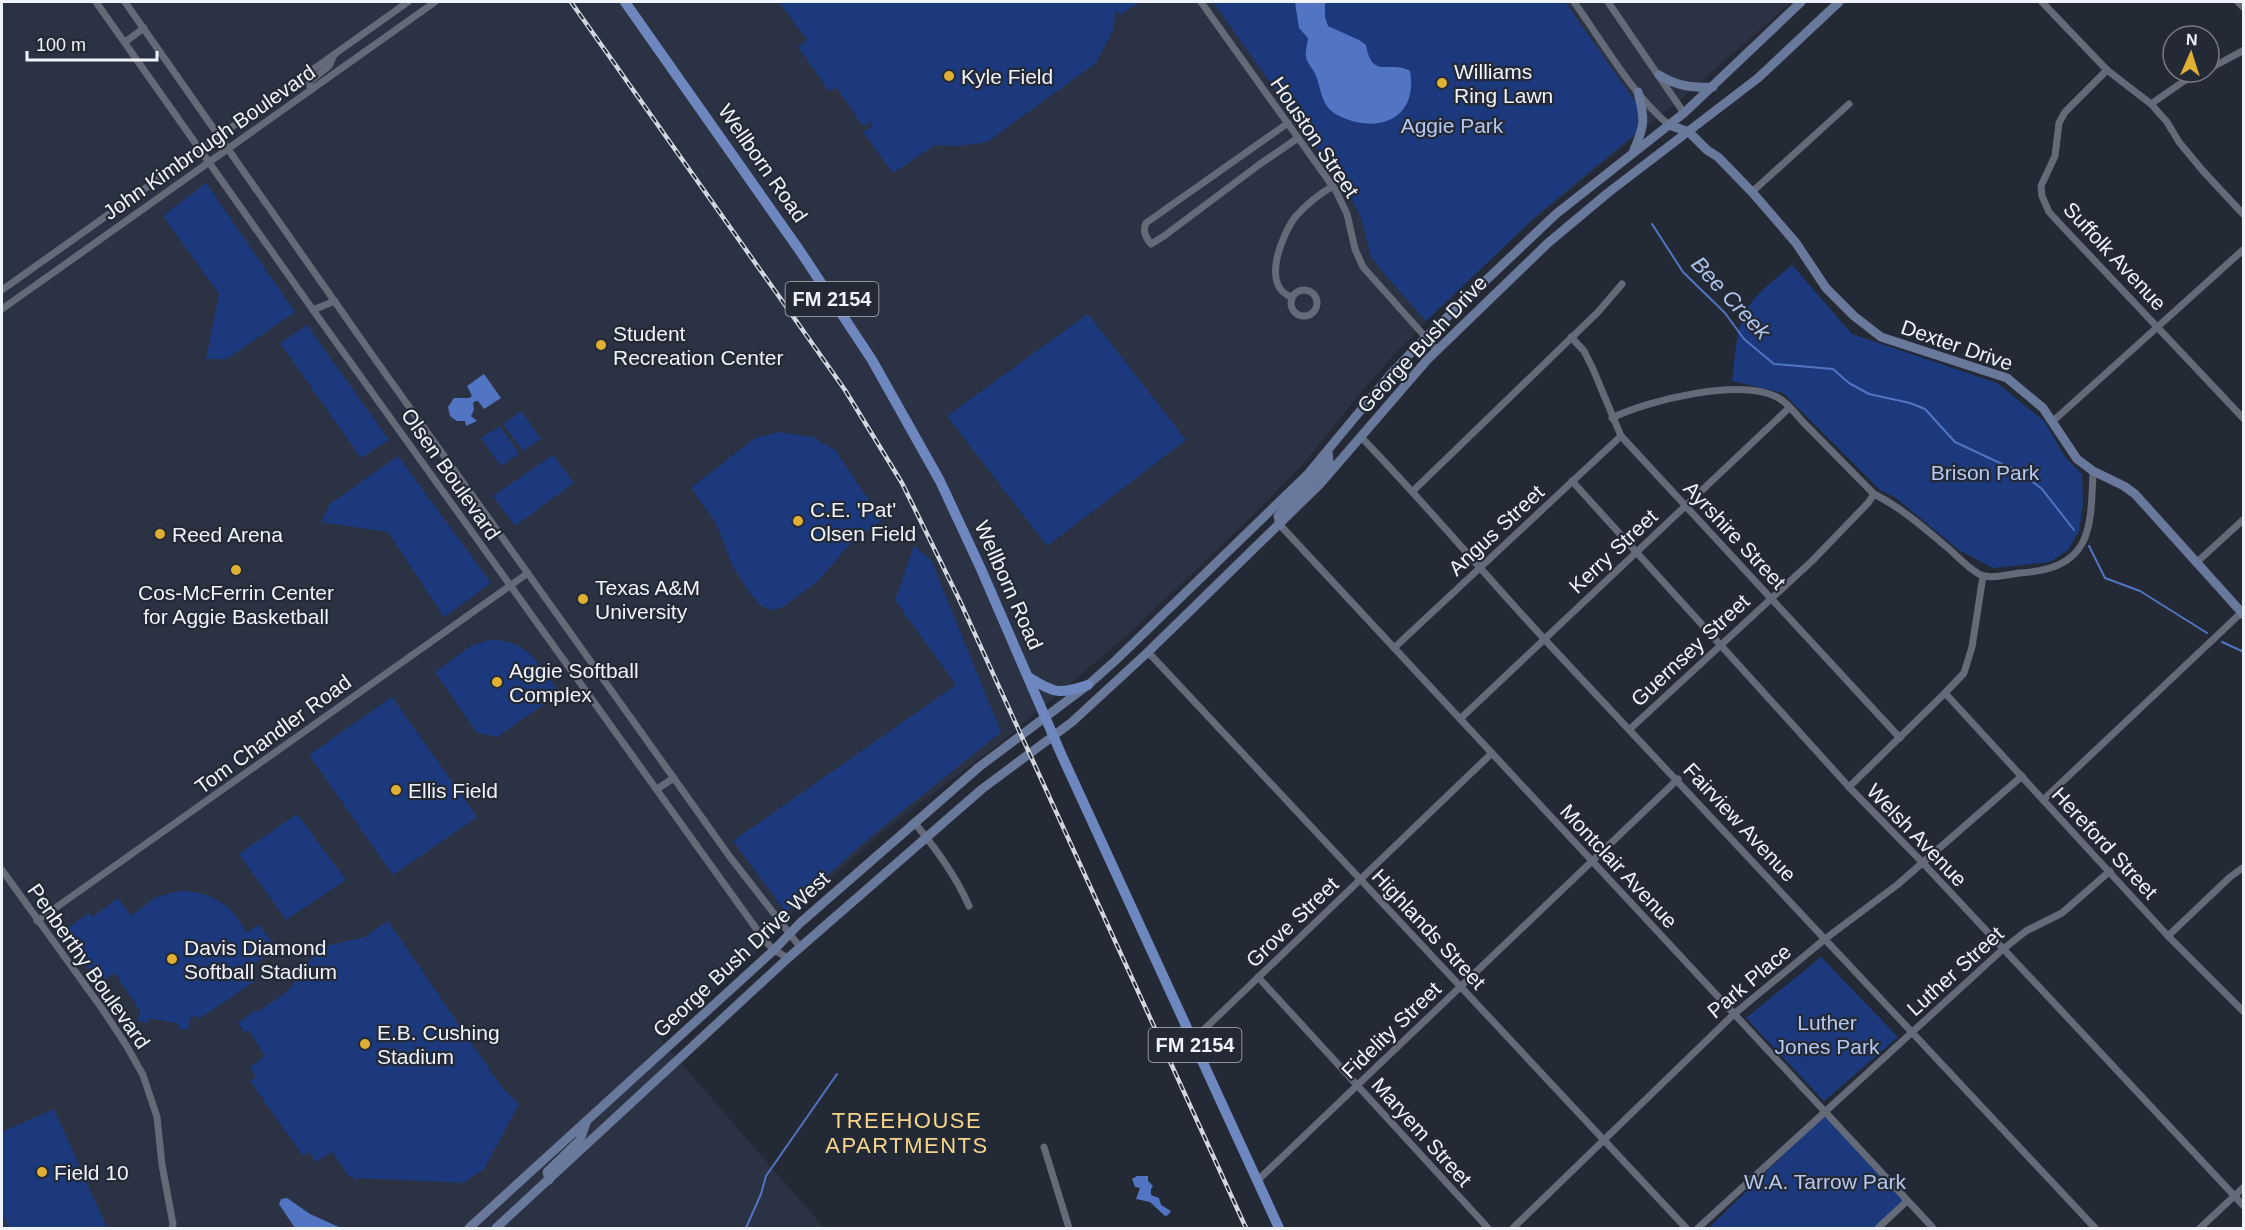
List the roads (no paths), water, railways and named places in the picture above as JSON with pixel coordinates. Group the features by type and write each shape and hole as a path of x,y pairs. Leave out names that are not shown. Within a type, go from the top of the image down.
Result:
{"main road":[{"name":"Wellborn Road","path":"625,2 794,242 872,360 940,481 1030,678 1053,736 1279,1228"},
{"name":"George Bush Drive","path":"1045,716 1088,685 1307,475 1390,375 1425,338 1556,214 1684,113 1801,2"},
{"name":"George Bush Drive","path":"1053,736 1072,722 1148,652 1280,525 1320,484 1402,386 1572,222 1758,78 1839,2"},
{"path":"1659,75 1674,84 1690,88 1713,87"},
{"path":"1633,153 1644,128 1638,92"},
{"path":"1684,113 1689,132"},
{"path":"1669,125 1689,132"},
{"name":"Dexter Drive","path":"1689,132 1707,150 1718,157 1752,192 1803,252 1826,288 1863,323 1881,337 2007,378 2043,408 2077,459 2093,471 2135,494 2242,614"},
{"path":"1280,525 1278,519 1280,514 1329,462 1328,452"},
{"path":"1030,678 1055,692 1069,691 1088,685"},
{"name":"George Bush Drive West","path":"469,1228 774,950 788,934 914,822 979,767 1045,716"},
{"name":"George Bush Drive West","path":"496,1228 800,947 982,789 1053,736"},
{"path":"549,1180 547,1172 580,1140 586,1120"}],"street":[{"name":"Olsen Boulevard","path":"96,2 510,586 774,950 788,958"},
{"name":"Olsen Boulevard","path":"125,2 733,862 800,947"},
{"name":"John Kimbrough Boulevard","path":"4,288 408,2"},
{"name":"John Kimbrough Boulevard","path":"2,309 435,2"},
{"name":"Houston Street","path":"1200,2 1333,186 1347,214 1355,249 1363,267 1437,350"},
{"path":"1574,2 1638,92 1656,114 1669,125"},
{"path":"1608,2 1684,113"},
{"path":"2042,2 2107,70 2151,104 2168,122 2179,142 2203,171 2244,215"},
{"path":"2238,2 2244,8"},
{"path":"125,42 144,28"},
{"path":"360,36 369,49"},
{"path":"2221,62 2244,50"},
{"path":"311,90 309,82 329,66 335,53"},
{"name":"Suffolk Avenue","path":"2107,70 2065,112 2059,123 2058,146 2041,186 2042,196 2049,212 2244,418"},
{"path":"2151,104 2180,84"},
{"path":"1752,192 1849,104"},
{"path":"1288,123 1146,223 1144,228 1146,238 1151,244 1164,236 1298,138"},
{"path":"1292,297 1285,295 1276,279 1281,244 1299,213 1333,186"},
{"path":"2052,422 2244,249"},
{"path":"1413,491 1598,312 1622,284"},
{"path":"4,288 16,299"},
{"path":"313,310 335,301"},
{"name":"Ayrshire Street","path":"1571,337 1584,351 1621,436 1900,738"},
{"path":"1612,418 1628,410 1655,402 1705,392 1751,391 1777,397 1874,494 1892,502 1911,516 1983,576 2046,570 2060,566 2072,558 2079,550 2089,528 2093,471"},
{"name":"Kerry Street","path":"1460,719 1789,408"},
{"name":"Angus Street","path":"1394,648 1621,436"},
{"name":"Fairview Avenue","path":"1361,437 1413,491 1545,639 2095,1228"},
{"name":"Welsh Avenue","path":"1572,481 1849,787 2244,1206"},
{"name":"Guernsey Street","path":"1630,729 1852,520 1874,494"},
{"path":"2196,563 2244,519"},
{"name":"Montclair Avenue","path":"1280,525 1933,1228"},
{"name":"Tom Chandler Road","path":"37,921 528,573"},
{"path":"1849,787 1964,673 1972,647 1983,576"},
{"path":"2043,800 2242,614"},
{"name":"Highlands Street","path":"1148,652 1686,1228"},
{"name":"Hereford Street","path":"1945,693 2168,936 2244,1012"},
{"name":"Grove Street","path":"1193,1040 1492,753"},
{"name":"Park Place","path":"1513,1228 1734,1014 1825,939 1897,885 2022,776"},
{"path":"657,789 674,778"},
{"name":"Fidelity Street","path":"1257,1181 1678,779"},
{"path":"914,822 959,884 969,906"},
{"path":"2168,936 2230,877 2244,867"},
{"name":"Penberthy Boulevard","path":"2,870 114,1028 143,1075 157,1117 162,1165 174,1227"},
{"name":"Luther Street","path":"1698,1228 2002,950 2026,931 2062,913 2110,871"},
{"name":"Maryem Street","path":"1258,977 1488,1228"},
{"path":"1044,1147 1069,1228"},
{"path":"2200,1228 2244,1187"},
{"path":"1878,1228 1908,1201"}],"waterway":[{"name":"Bee Creek","path":"1652,224 1683,272 1725,313 1744,339 1774,364 1833,369 1849,383 1869,394 1910,403 1925,409 1955,442 2019,472 2042,489 2074,530"},
{"name":"Bee Creek","path":"2089,546 2105,578 2140,591 2207,633"},
{"name":"Bee Creek","path":"2222,642 2244,652"},
{"path":"746,1228 766,1176 837,1074"}],"railway":[{"path":"571,2 845,390 902,483 959,599 1246,1228"}],"place":[{"name":"Kyle Field","path":"949,76"},
{"name":"Williams Ring Lawn","path":"1442,83"},
{"name":"Student Recreation Center","path":"601,345"},
{"name":"C.E. 'Pat' Olsen Field","path":"798,521"},
{"name":"Reed Arena","path":"160,534"},
{"name":"Cos-McFerrin Center for Aggie Basketball","path":"236,570"},
{"name":"Texas A&M University","path":"583,599"},
{"name":"Aggie Softball Complex","path":"497,682"},
{"name":"Ellis Field","path":"396,790"},
{"name":"Davis Diamond Softball Stadium","path":"172,959"},
{"name":"E.B. Cushing Stadium","path":"365,1044"},
{"name":"Field 10","path":"42,1172"}],"district":[{"name":"TREEHOUSE APARTMENTS","path":"907,1132"}],"park label":[{"name":"Aggie Park","path":"1452,125"},
{"name":"Brison Park","path":"1985,472"},
{"name":"Luther Jones Park","path":"1827,1034"},
{"name":"W.A. Tarrow Park","path":"1825,1181"}]}
